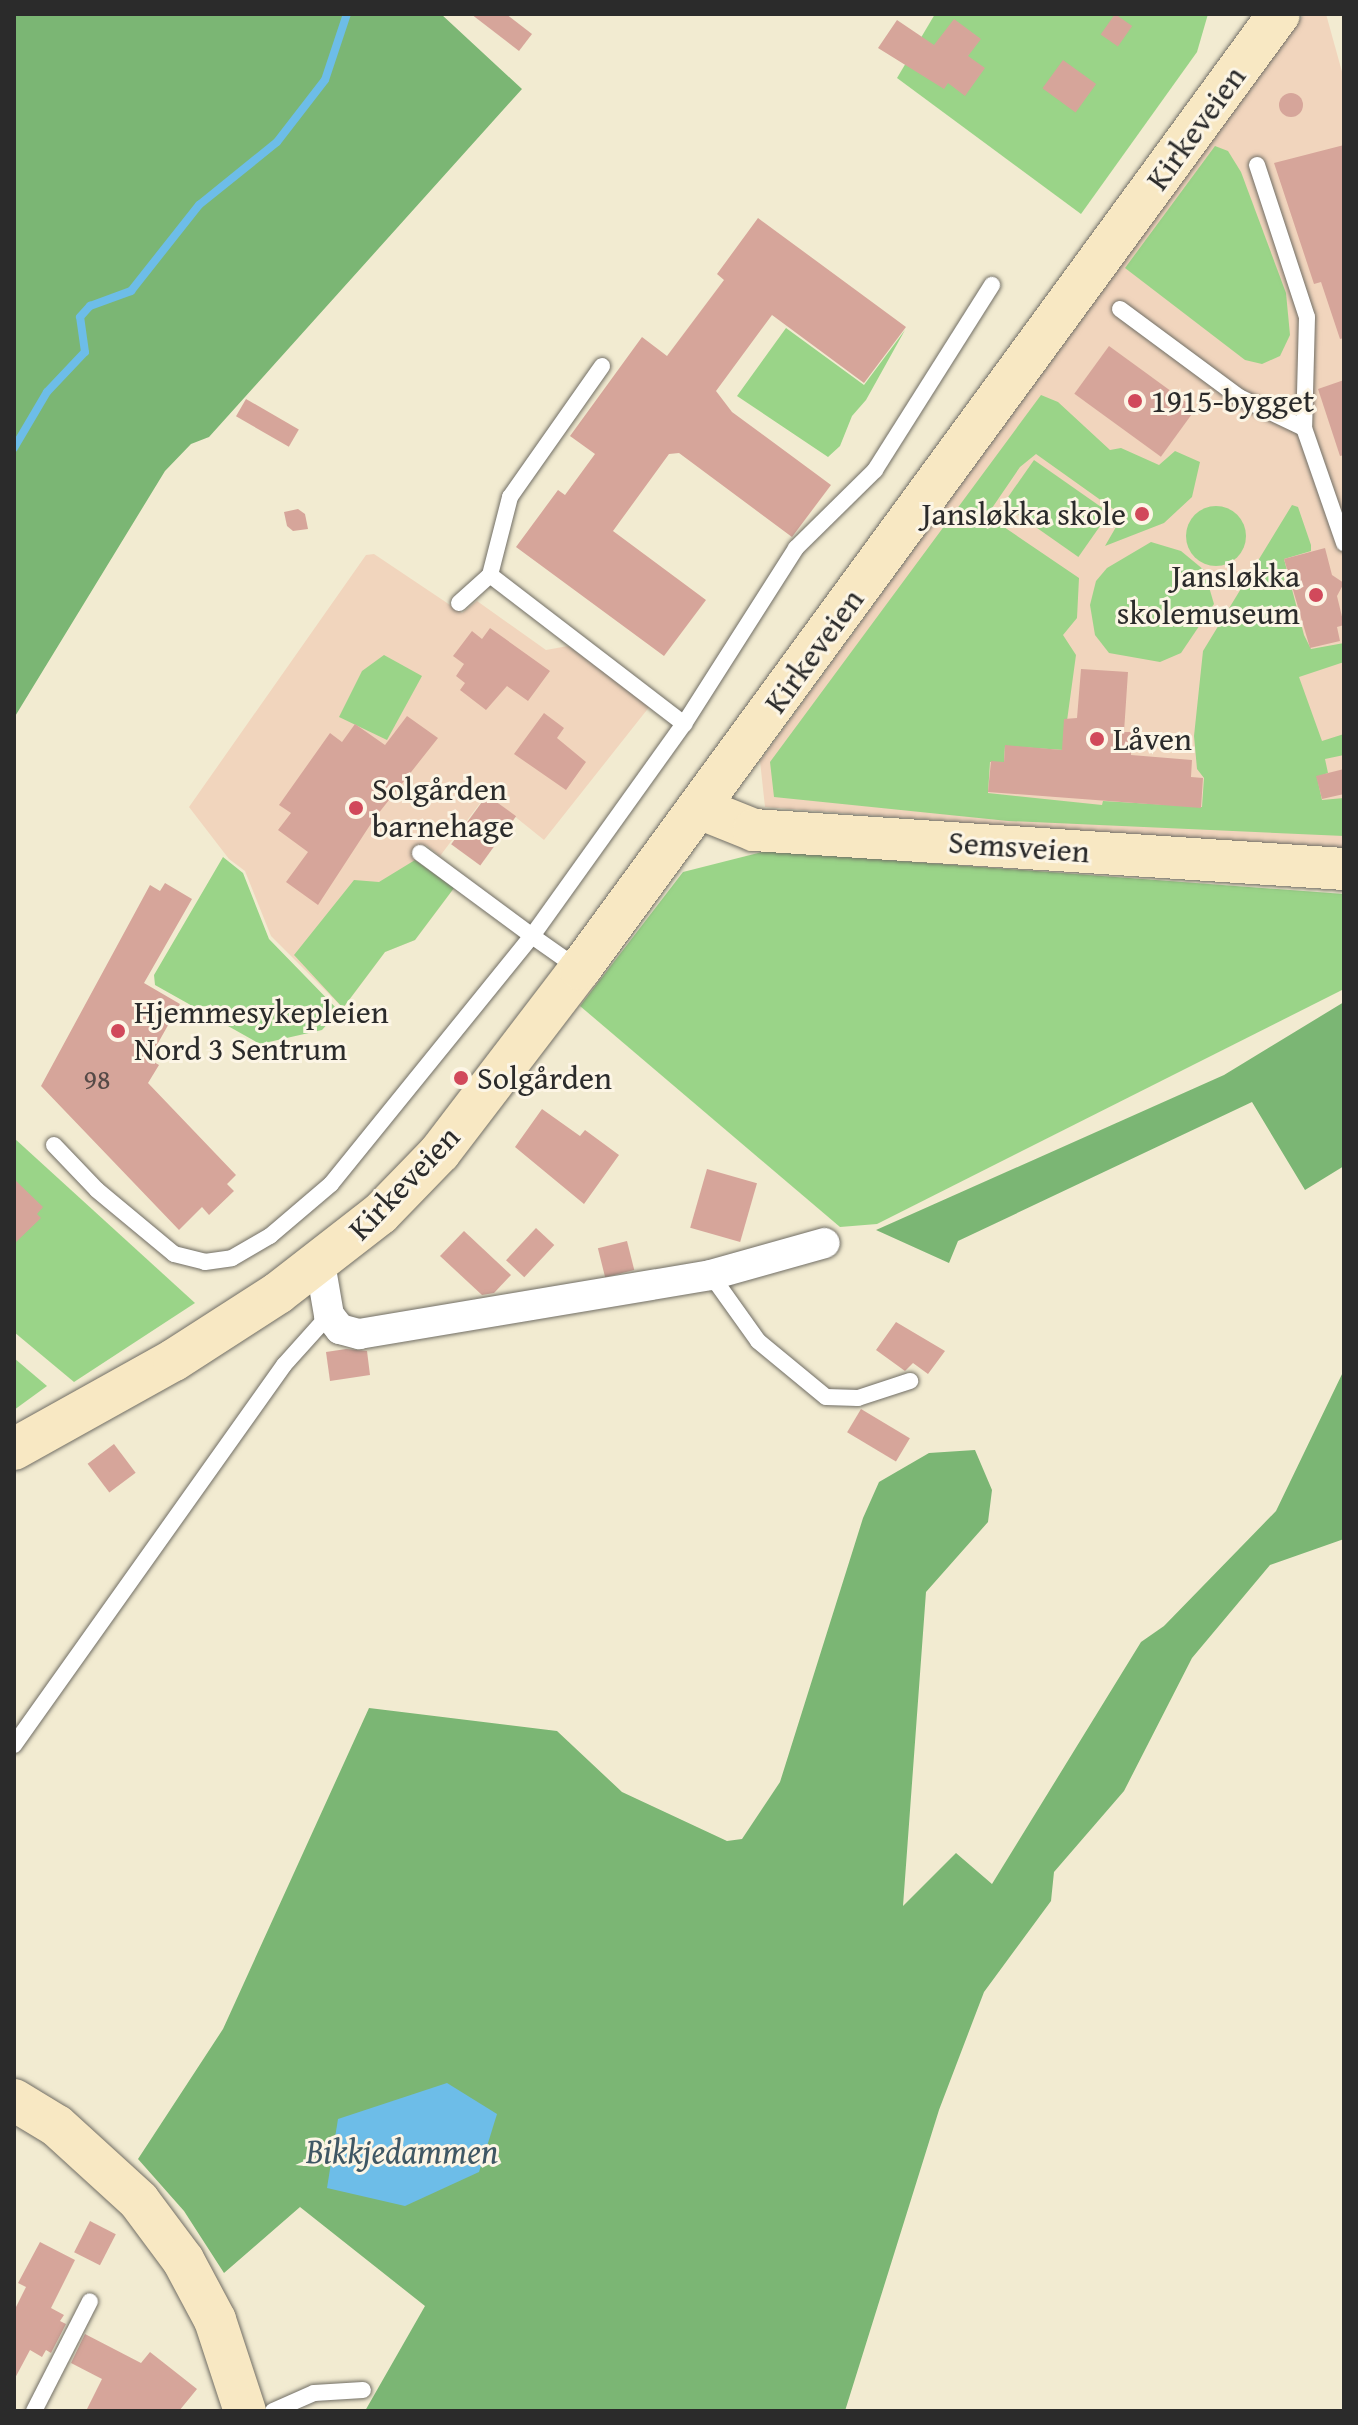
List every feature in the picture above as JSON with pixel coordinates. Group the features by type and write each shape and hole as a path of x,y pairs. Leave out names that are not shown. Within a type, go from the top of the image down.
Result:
{"main road":[{"name":"Kirkeveien","path":"14,1449 174,1360 320,1263 380,1214 440,1152 699,808 1276,15"},
{"name":"Semsveien","path":"699,808 754,830 1344,869"},
{"path":"14,2100 57,2126 139,2201 183,2260 215,2320 245,2411"}],"street":[{"path":"329,1315 340,1329 359,1334 711,1275 825,1243"},
{"name":"Kirkeveien","path":"320,1263 329,1315"}],"lane":[{"path":"1257,165 1307,317 1304,428 1344,543"},
{"path":"54,1145 97,1190 174,1254 205,1262 232,1258 270,1236 331,1184 532,936 684,724 796,548 875,470 992,285"},
{"path":"1120,309 1239,397 1304,428"},
{"path":"459,603 490,575 510,497 602,366"},
{"path":"490,575 684,724"},
{"path":"420,853 580,969"},
{"path":"711,1275 758,1341 826,1397 858,1398 910,1381"},
{"path":"14,1745 284,1365 329,1315"},
{"path":"34,2411 90,2301"},
{"path":"273,2411 314,2393 363,2390"}],"shaded area":[{"name":"Jansløkka skole","path":"1304,14 1326,14 1344,79 1344,853 765,807 760,761"},
{"path":"374,554 462,613 477,601 546,650 568,646 650,706 544,840 487,794 440,856 426,845 415,860 454,888 415,940 385,952 343,1008 271,936 245,871 229,859 189,807 366,555"}],"green space":[{"path":"14,14 441,14 522,89 209,437 191,444 165,471 14,718"},
{"path":"935,14 1208,14 1197,52 1081,214 897,78"},
{"path":"1215,146 1228,151 1241,172 1286,293 1290,335 1280,356 1262,364 1245,360 1125,268"},
{"path":"786,328 864,385 905,330 866,400 852,416 840,446 828,457 737,396"},
{"path":"1041,395 1058,402 1110,450 1121,448 1159,465 1175,451 1200,462 1192,497 1164,523 1105,546 1120,520 1116,511 1036,454 1020,467 990,511 979,510 1079,578 1077,618 1063,635 1076,655 1063,750 1005,746 1004,762 990,762 988,793 1102,805 1103,801 1202,807 1204,778 1197,769 1194,736 1203,651 1292,505 1298,507 1311,545 1311,551 1284,559 1304,635 1311,649 1344,643 1344,662 1299,677 1322,741 1344,734 1344,755 1325,759 1328,773 1317,777 1322,800 1344,798 1344,836 1008,821 774,797 770,762"},
{"path":"1034,460 1109,513 1078,557 1003,504"},
{"path":"1216,506 1228,508 1237,515 1244,524 1244,548 1237,557 1228,564 1216,566 1204,564 1195,557 1188,548 1186,536 1188,524 1195,515 1204,508"},
{"path":"1151,542 1181,551 1204,570 1214,604 1181,653 1160,662 1109,653 1095,635 1090,605 1096,581 1107,568"},
{"path":"384,655 422,676 387,740 339,717 362,671"},
{"path":"766,851 1344,894 1344,989 877,1224 840,1227 580,1006 683,872"},
{"path":"223,857 243,873 269,939 339,1011 322,1030 260,1044 155,985 154,975"},
{"path":"415,860 454,888 415,940 385,952 343,1008 294,955 354,880 379,882"},
{"path":"1344,1002 1344,1166 1305,1190 1252,1102 958,1241 949,1263 876,1230 1224,1075"},
{"path":"14,1138 195,1303 74,1382 14,1332"},
{"path":"14,1358 47,1386 14,1410"},
{"path":"1344,1370 1344,1539 1270,1565 1192,1658 1124,1791 1054,1872 1051,1901 984,1992 939,2110 845,2411 365,2411 425,2306 300,2207 224,2273 184,2211 138,2159 223,2029 369,1708 557,1731 622,1792 727,1841 742,1839 780,1782 863,1518 879,1482 929,1453 975,1450 992,1490 988,1522 926,1592 903,1906 956,1853 992,1884 1141,1642 1164,1626 1276,1511"}],"water":[{"name":"Bikkjedammen","path":"447,2083 497,2114 479,2172 405,2206 327,2188 338,2119"}],"building":[{"path":"471,14 506,14 532,34 519,51"},
{"path":"1115,14 1132,26 1118,47 1101,34"},
{"path":"954,19 981,39 968,56 985,68 965,96 948,83 944,89 878,48 897,20 934,45"},
{"path":"1063,60 1096,84 1076,112 1042,88"},
{"path":"1291,93 1299,97 1303,105 1299,113 1291,117 1283,113 1279,105 1283,97"},
{"path":"1344,145 1344,338 1340,339 1321,282 1314,284 1274,163"},
{"path":"758,218 906,327 864,383 772,315 716,391 732,412 831,485 792,537 679,453 669,454 613,531 706,600 664,656 516,547 558,490 565,495 595,454 570,436 642,337 667,356 724,280 717,274"},
{"name":"1915-bygget","path":"1109,346 1196,409 1161,457 1074,394"},
{"path":"1344,380 1344,455 1340,456 1318,389"},
{"path":"246,399 299,429 289,447 236,416"},
{"path":"298,509 305,514 308,529 293,531 287,526 284,512"},
{"path":"1325,548 1332,575 1344,583 1337,596 1344,625 1337,627 1340,641 1310,648 1284,559"},
{"path":"490,628 550,671 528,701 507,686 486,710 460,690 465,683 456,676 464,664 453,656 472,631 482,639"},
{"name":"Låven","path":"1081,669 1128,672 1124,732 1132,732 1131,755 1192,760 1191,777 1203,778 1201,808 988,792 991,761 1004,762 1005,745 1062,750 1064,719 1077,718"},
{"path":"544,713 564,728 557,738 586,762 566,790 514,754"},
{"path":"407,716 438,738 374,819 318,905 286,882 308,852 278,830 291,813 279,805 330,733 342,742 355,724 385,745"},
{"path":"1344,769 1344,794 1322,799 1316,776"},
{"path":"487,795 516,816 480,866 451,844"},
{"name":"Hjemmesykepleien Nord 3 Sentrum","path":"165,883 192,899 144,983 180,1004 149,1059 159,1065 148,1083 236,1175 227,1184 234,1191 209,1215 202,1207 179,1230 41,1086 150,885 160,891"},
{"path":"542,1109 580,1136 585,1130 619,1155 584,1204 515,1147"},
{"path":"707,1169 757,1183 740,1242 690,1228"},
{"path":"14,1179 43,1207 37,1214 41,1218 14,1244"},
{"path":"536,1228 554,1245 524,1277 506,1260"},
{"path":"464,1231 511,1275 494,1293 482,1295 440,1256"},
{"path":"627,1241 634,1270 605,1277 598,1248"},
{"path":"896,1322 945,1351 928,1374 913,1363 905,1371 876,1350"},
{"path":"346,1349 367,1351 370,1375 330,1381 326,1352"},
{"path":"861,1409 910,1438 896,1462 847,1432"},
{"path":"114,1444 136,1473 109,1493 88,1464"},
{"path":"90,2221 116,2234 100,2265 74,2252"},
{"path":"40,2242 75,2260 51,2308 64,2315 60,2321 66,2324 51,2353 46,2350 42,2357 30,2350 14,2380 14,2311 26,2287 18,2283"},
{"path":"85,2334 141,2363 150,2352 197,2389 179,2411 86,2411 102,2379 71,2363"}],"waterway":[{"path":"14,448 47,392 85,352 80,317 90,306 131,291 199,205 277,142 325,80 347,14"}],"place":[{"name":"1915-bygget","path":"1135,401"},
{"name":"Jansløkka skole","path":"1142,514"},
{"name":"Jansløkka skolemuseum","path":"1316,595"},
{"name":"Låven","path":"1097,739"},
{"name":"Solgården barnehage","path":"356,808"},
{"name":"Hjemmesykepleien Nord 3 Sentrum","path":"118,1031"},
{"name":"Solgården","path":"461,1078"}]}
